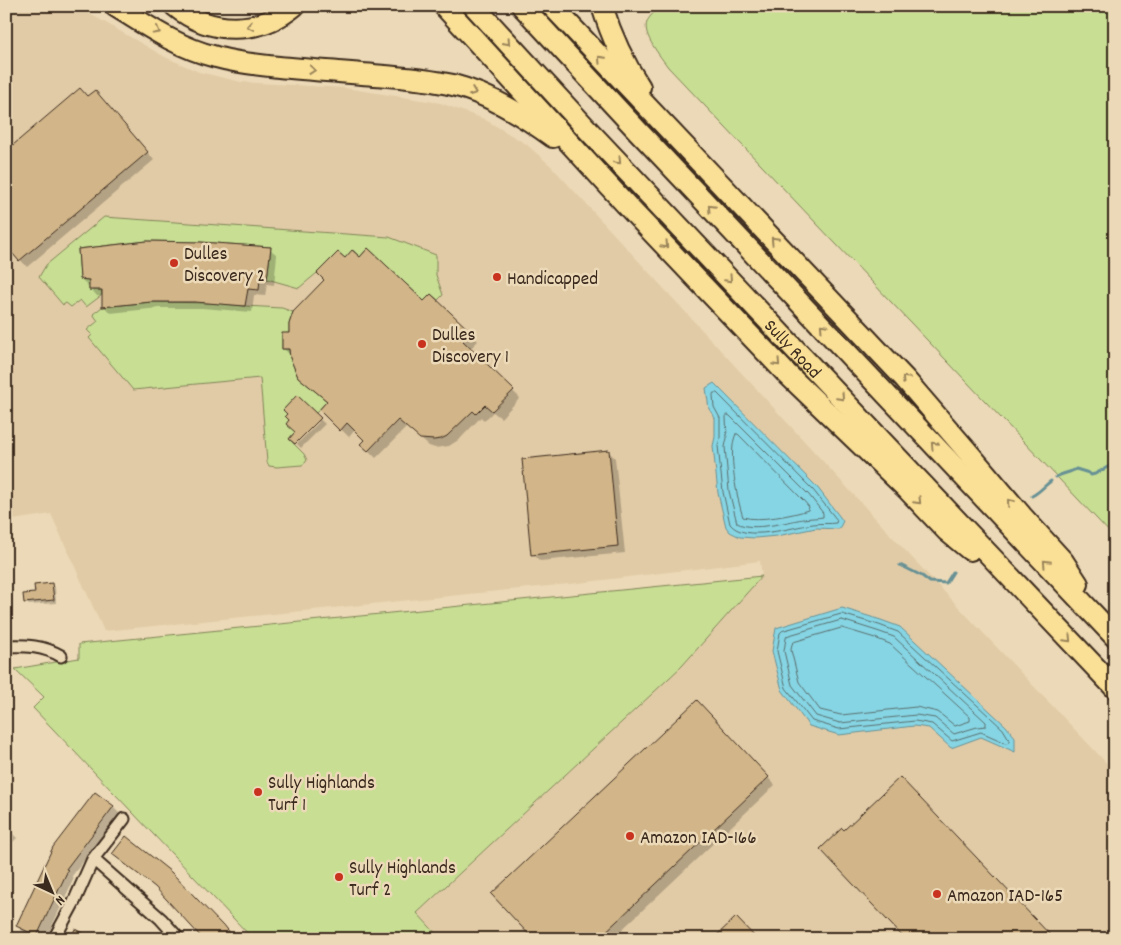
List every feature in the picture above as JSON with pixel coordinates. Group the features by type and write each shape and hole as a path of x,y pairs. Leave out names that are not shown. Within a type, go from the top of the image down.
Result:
{"highway":[{"path":"115,6 187,47 216,57 258,65 418,79 455,86 473,92 507,107 542,128 632,210"},
{"path":"174,6 198,21 209,25 233,28 268,22 294,6"},
{"path":"444,6 784,371 907,489 947,531 1035,604"},
{"name":"Sully Road","path":"474,6 1115,688"},
{"name":"Sully Road","path":"522,6 1109,630"},
{"path":"552,6 905,379 1063,561 1109,630"},
{"path":"602,6 614,39 634,78 707,170"}],"street":[{"path":"6,646 23,645 42,648 61,656"},
{"path":"54,939 74,902 93,859 124,819"},
{"path":"93,859 161,919 179,939"}],"shaded area":[{"path":"6,6 75,6 165,57 199,72 241,82 345,88 440,103 484,119 526,144 551,166 899,544 1115,772 1115,939 441,939 417,913 682,666 762,576 760,561 578,583 104,631 51,514 6,521"}],"green space":[{"path":"660,6 1115,6 1115,538 668,67 653,46 646,27 649,18"},
{"path":"104,217 389,237 436,255 436,275 443,295 438,300 431,294 424,301 368,248 360,257 353,250 345,258 338,252 299,288 267,279 271,247 200,242 147,241 78,249 80,279 89,280 89,290 101,290 102,295 86,307 80,300 71,307 66,303 63,305 39,277 46,265"},
{"path":"151,302 215,303 282,308 293,312 289,324 289,333 282,334 282,349 289,349 290,358 298,377 327,401 316,413 297,396 283,410 287,414 285,416 295,432 289,439 304,454 307,460 305,463 302,465 269,466 267,462 260,378 133,390 89,338 92,335 87,330 98,321 93,314 102,307"},
{"path":"762,576 682,666 417,913 441,939 253,939 33,708 44,697 15,669 79,658 79,644"}],"water":[{"path":"714,383 817,487 843,521 839,529 816,528 777,536 755,538 740,537 730,532 726,527 718,493 713,446 715,418 709,409 706,388"},
{"path":"842,608 900,627 1006,726 1015,737 1015,752 981,737 951,748 929,728 914,726 839,735 809,726 782,690 772,651 776,628"}],"building":[{"path":"80,88 87,96 95,90 148,152 19,261 6,246 6,151"},
{"name":"Dulles Discovery 2","path":"147,241 200,242 271,247 267,279 260,278 259,290 248,289 245,306 195,302 151,302 102,307 102,290 89,290 89,280 80,279 78,249"},
{"name":"Dulles Discovery 1","path":"368,248 424,301 431,294 471,332 463,341 514,390 492,411 485,405 476,414 473,411 447,436 434,440 420,439 398,420 368,451 360,444 364,440 347,423 340,431 319,410 327,401 298,377 290,358 289,349 282,349 282,333 289,333 289,324 293,312 324,280 317,273 338,252 345,258 352,250 360,257"},
{"path":"297,395 321,418 295,444 289,439 295,432 286,424 289,420 283,410"},
{"path":"609,450 618,546 531,555 522,459"},
{"path":"52,583 54,600 24,603 23,594 35,593 34,585"},
{"name":"Amazon IAD-166","path":"697,700 769,777 598,939 533,939 491,894"},
{"name":"Amazon IAD-165","path":"900,777 1054,939 905,939 820,849 842,828 844,830"},
{"path":"95,792 114,806 66,869 68,870 37,936 16,926 53,847"},
{"path":"126,836 171,872 224,925 235,939 203,939 155,887 112,854"},
{"path":"736,917 757,939 713,939"},
{"path":"75,929 93,939 70,939"}],"waterway":[{"path":"1056,477 1076,469 1091,475 1115,463"},
{"path":"1032,496 1051,481"},
{"path":"900,565 930,582 946,583 953,572"}],"place":[{"name":"Dulles Discovery 2","path":"174,263"},
{"name":"Handicapped","path":"497,277"},
{"name":"Dulles Discovery 1","path":"422,344"},
{"name":"Sully Highlands Turf 1","path":"258,792"},
{"name":"Amazon IAD-166","path":"630,836"},
{"name":"Sully Highlands Turf 2","path":"339,877"},
{"name":"Amazon IAD-165","path":"937,894"}]}
